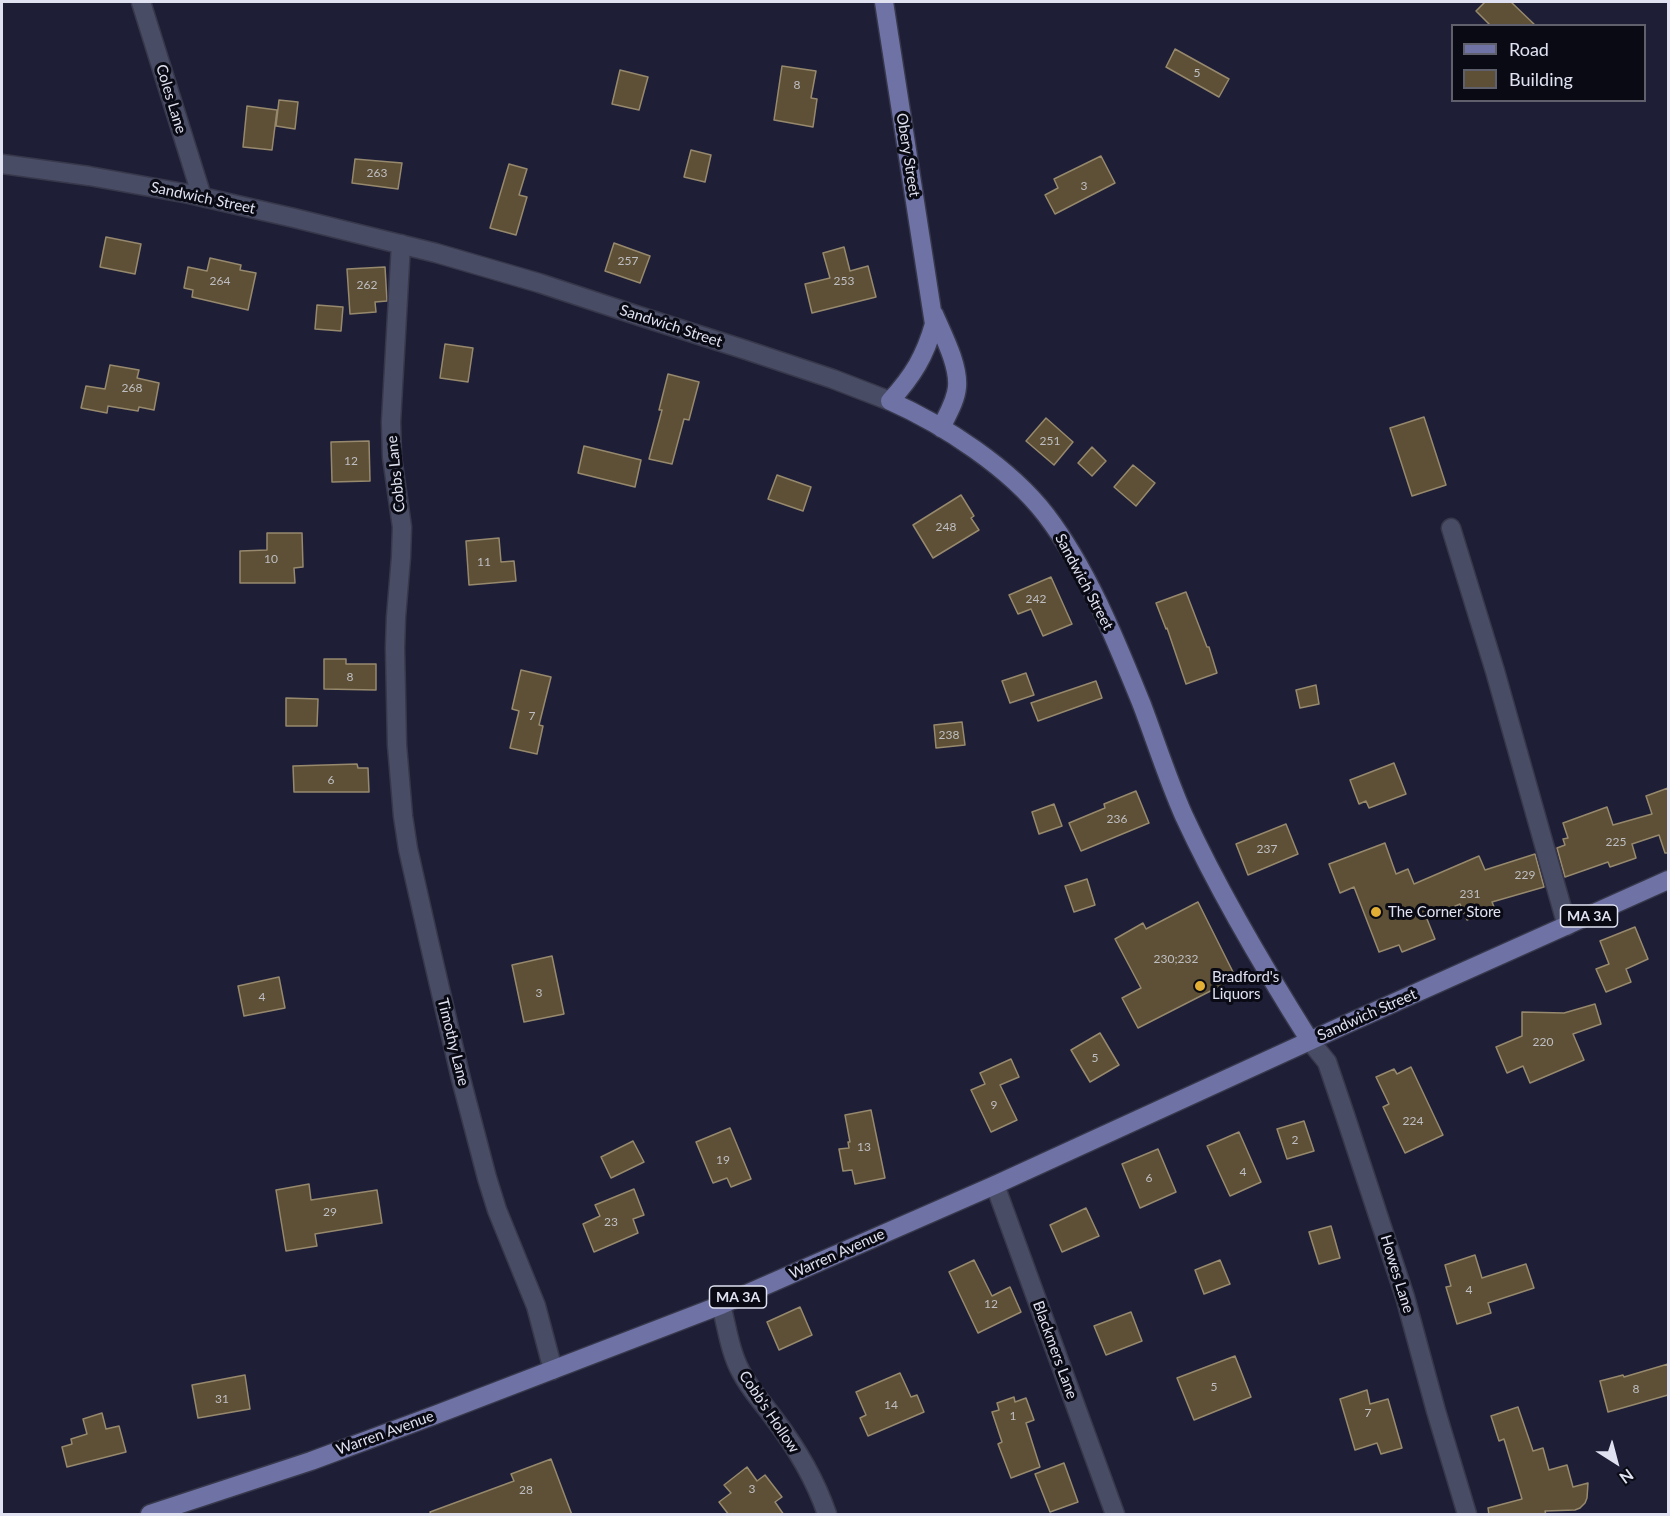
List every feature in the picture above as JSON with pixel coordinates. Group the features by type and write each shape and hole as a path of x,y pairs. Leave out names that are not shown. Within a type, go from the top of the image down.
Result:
{"main road":[{"name":"Obery Street","path":"884,2 934,324 926,350 912,374 890,401"},
{"name":"Obery Street","path":"932,309 954,364 957,387 941,428"},
{"name":"Sandwich Street","path":"890,401 909,409 983,456 1019,486 1046,515 1064,541 1111,632 1142,705 1183,813 1203,855 1247,937 1310,1041 1668,880"},
{"name":"Warren Avenue","path":"150,1515 311,1461 721,1305 995,1185 1310,1041"}],"street":[{"name":"Coles Lane","path":"141,2 202,197"},
{"name":"Sandwich Street","path":"2,164 59,171 202,197 401,244 539,283 824,376 890,401"},
{"name":"Cobbs Lane","path":"396,704 396,617 402,527 392,457 391,422 401,244"},
{"path":"1451,528 1495,671 1567,926"},
{"name":"Timothy Lane","path":"396,704 399,781 403,816 410,860 442,1000 487,1178 497,1210 536,1306 554,1370"},
{"name":"Howes Lane","path":"1310,1041 1327,1062 1349,1125 1405,1297 1467,1515"},
{"name":"Blackmers Lane","path":"995,1185 1115,1515"},
{"name":"Cobb's Hollow","path":"721,1305 740,1371 801,1458 827,1515"}],"building":[{"path":"1485,2 1511,2 1534,24 1489,24 1476,11"},
{"path":"1175,49 1229,79 1219,97 1166,67"},
{"path":"782,66 816,71 811,98 817,99 813,127 774,120"},
{"path":"620,70 648,77 639,110 612,104"},
{"path":"279,100 298,102 295,129 276,126"},
{"path":"247,106 277,110 272,150 243,147"},
{"path":"691,150 711,155 705,182 684,177"},
{"path":"1101,156 1115,183 1055,214 1045,195 1058,188 1054,179"},
{"path":"355,159 402,163 398,189 352,183"},
{"path":"509,164 527,169 519,195 527,197 516,235 490,228"},
{"path":"106,237 141,244 135,274 100,267"},
{"path":"614,243 650,256 640,283 605,271"},
{"path":"844,247 850,271 868,266 876,297 812,313 805,284 830,278 823,253"},
{"path":"210,258 241,265 240,270 256,273 248,310 192,297 193,290 184,288 188,267 207,271"},
{"path":"385,267 387,301 375,302 376,312 350,314 347,269"},
{"path":"317,305 343,307 341,331 315,329"},
{"path":"445,344 473,348 468,382 440,378"},
{"path":"110,365 139,370 137,378 159,383 154,410 139,407 138,411 108,406 107,413 81,408 86,386 105,389"},
{"path":"668,374 699,382 689,420 684,419 672,464 649,459 662,410 659,410"},
{"path":"1424,417 1446,485 1412,496 1390,428"},
{"path":"1046,418 1073,442 1054,465 1026,441"},
{"path":"369,441 370,481 332,482 331,442"},
{"path":"584,446 641,460 635,487 578,473"},
{"path":"1092,447 1106,461 1092,476 1078,463"},
{"path":"1133,465 1155,483 1136,506 1114,487"},
{"path":"777,475 811,487 803,511 768,499"},
{"path":"961,495 974,516 971,518 979,530 933,558 913,525"},
{"path":"267,533 302,533 303,567 294,568 295,583 240,583 240,551 267,550"},
{"path":"499,538 501,562 514,561 516,581 469,585 466,541"},
{"path":"1051,577 1072,624 1043,636 1031,609 1018,614 1009,595"},
{"path":"1186,592 1207,647 1209,647 1217,673 1186,684 1156,603"},
{"path":"324,659 346,659 346,664 376,664 376,690 324,689"},
{"path":"521,670 551,677 539,725 543,726 537,754 510,748 519,711 512,709"},
{"path":"1026,673 1034,695 1010,703 1002,681"},
{"path":"1096,681 1102,698 1038,721 1031,703"},
{"path":"1316,685 1319,704 1300,708 1296,690"},
{"path":"286,698 318,699 317,726 286,726"},
{"path":"962,722 965,745 936,748 934,725"},
{"path":"1394,763 1406,794 1369,808 1366,801 1359,804 1350,780"},
{"path":"357,764 358,768 368,768 369,792 294,792 293,766"},
{"path":"1668,788 1668,853 1665,853 1659,835 1632,844 1636,858 1610,867 1608,862 1565,877 1557,848 1565,845 1563,839 1568,838 1563,823 1607,807 1613,825 1652,814 1646,796"},
{"path":"1136,791 1149,823 1081,851 1069,823 1105,808 1104,804"},
{"path":"1054,804 1062,826 1039,834 1032,812"},
{"path":"1286,824 1298,854 1248,875 1236,844"},
{"path":"1385,843 1396,874 1408,869 1414,884 1479,856 1485,870 1535,854 1544,887 1492,902 1494,907 1467,920 1460,904 1427,919 1435,939 1402,952 1399,945 1379,952 1354,887 1340,893 1329,864"},
{"path":"1087,879 1095,905 1074,912 1065,886"},
{"path":"1198,902 1236,978 1138,1028 1122,998 1141,988 1115,939 1143,923 1146,929"},
{"path":"1635,927 1648,959 1626,969 1631,982 1606,992 1596,969 1609,964 1600,941"},
{"path":"552,956 564,1014 524,1022 512,965"},
{"path":"279,977 285,1008 244,1016 238,986"},
{"path":"1595,1004 1601,1024 1573,1034 1584,1060 1530,1083 1523,1066 1507,1073 1496,1047 1522,1036 1522,1012 1564,1013"},
{"path":"1100,1033 1119,1065 1090,1082 1071,1050"},
{"path":"1011,1059 1019,1077 1000,1085 1017,1120 991,1132 971,1090 985,1084 980,1073"},
{"path":"1411,1067 1443,1135 1405,1153 1383,1107 1389,1104 1376,1077 1394,1069 1397,1074"},
{"path":"871,1110 885,1178 855,1184 852,1170 843,1171 839,1149 849,1148 845,1115"},
{"path":"1304,1121 1314,1151 1287,1159 1277,1129"},
{"path":"730,1128 751,1179 731,1187 727,1178 713,1183 696,1142"},
{"path":"1239,1132 1261,1182 1230,1196 1207,1146"},
{"path":"633,1141 644,1162 611,1178 601,1157"},
{"path":"1158,1149 1176,1192 1140,1208 1122,1164"},
{"path":"309,1184 311,1200 377,1190 382,1223 315,1234 317,1246 286,1251 276,1190"},
{"path":"634,1189 644,1215 633,1219 638,1233 594,1252 583,1224 600,1216 595,1205"},
{"path":"1086,1208 1099,1236 1062,1252 1050,1225"},
{"path":"1331,1226 1340,1258 1319,1264 1309,1232"},
{"path":"1475,1255 1482,1278 1526,1264 1534,1288 1488,1303 1491,1313 1457,1324 1446,1287 1451,1286 1445,1265"},
{"path":"974,1260 992,1296 1010,1287 1021,1312 978,1333 949,1272"},
{"path":"1220,1260 1230,1284 1204,1294 1195,1270"},
{"path":"800,1307 812,1335 779,1350 767,1322"},
{"path":"1131,1312 1142,1341 1106,1355 1094,1326"},
{"path":"1235,1356 1251,1397 1194,1420 1177,1378"},
{"path":"1668,1364 1668,1395 1608,1412 1600,1381 1623,1375 1624,1377"},
{"path":"900,1373 911,1397 917,1395 924,1412 868,1436 860,1418 866,1415 856,1392"},
{"path":"245,1375 250,1409 198,1418 192,1385"},
{"path":"1367,1390 1370,1404 1388,1399 1402,1448 1381,1454 1377,1443 1355,1450 1340,1399"},
{"path":"1014,1397 1015,1402 1026,1398 1034,1420 1026,1423 1040,1467 1011,1478 998,1444 1002,1442 992,1412 999,1410 997,1403"},
{"path":"1518,1407 1533,1451 1543,1448 1549,1470 1567,1465 1573,1487 1588,1483 1587,1498 1580,1508 1545,1511 1546,1515 1489,1515 1488,1508 1522,1499 1504,1439 1499,1441 1491,1416"},
{"path":"102,1413 106,1429 119,1426 126,1452 67,1467 62,1447 72,1444 71,1439 87,1434 83,1419"},
{"path":"551,1459 572,1515 431,1515 430,1512 514,1481 511,1474"},
{"path":"1064,1463 1078,1502 1050,1512 1035,1474"},
{"path":"747,1467 757,1481 765,1475 782,1497 775,1502 784,1515 729,1515 719,1502 731,1493 724,1485"}],"place":[{"name":"The Corner Store","path":"1376,912"},
{"name":"Bradford's Liquors","path":"1200,986"}]}
